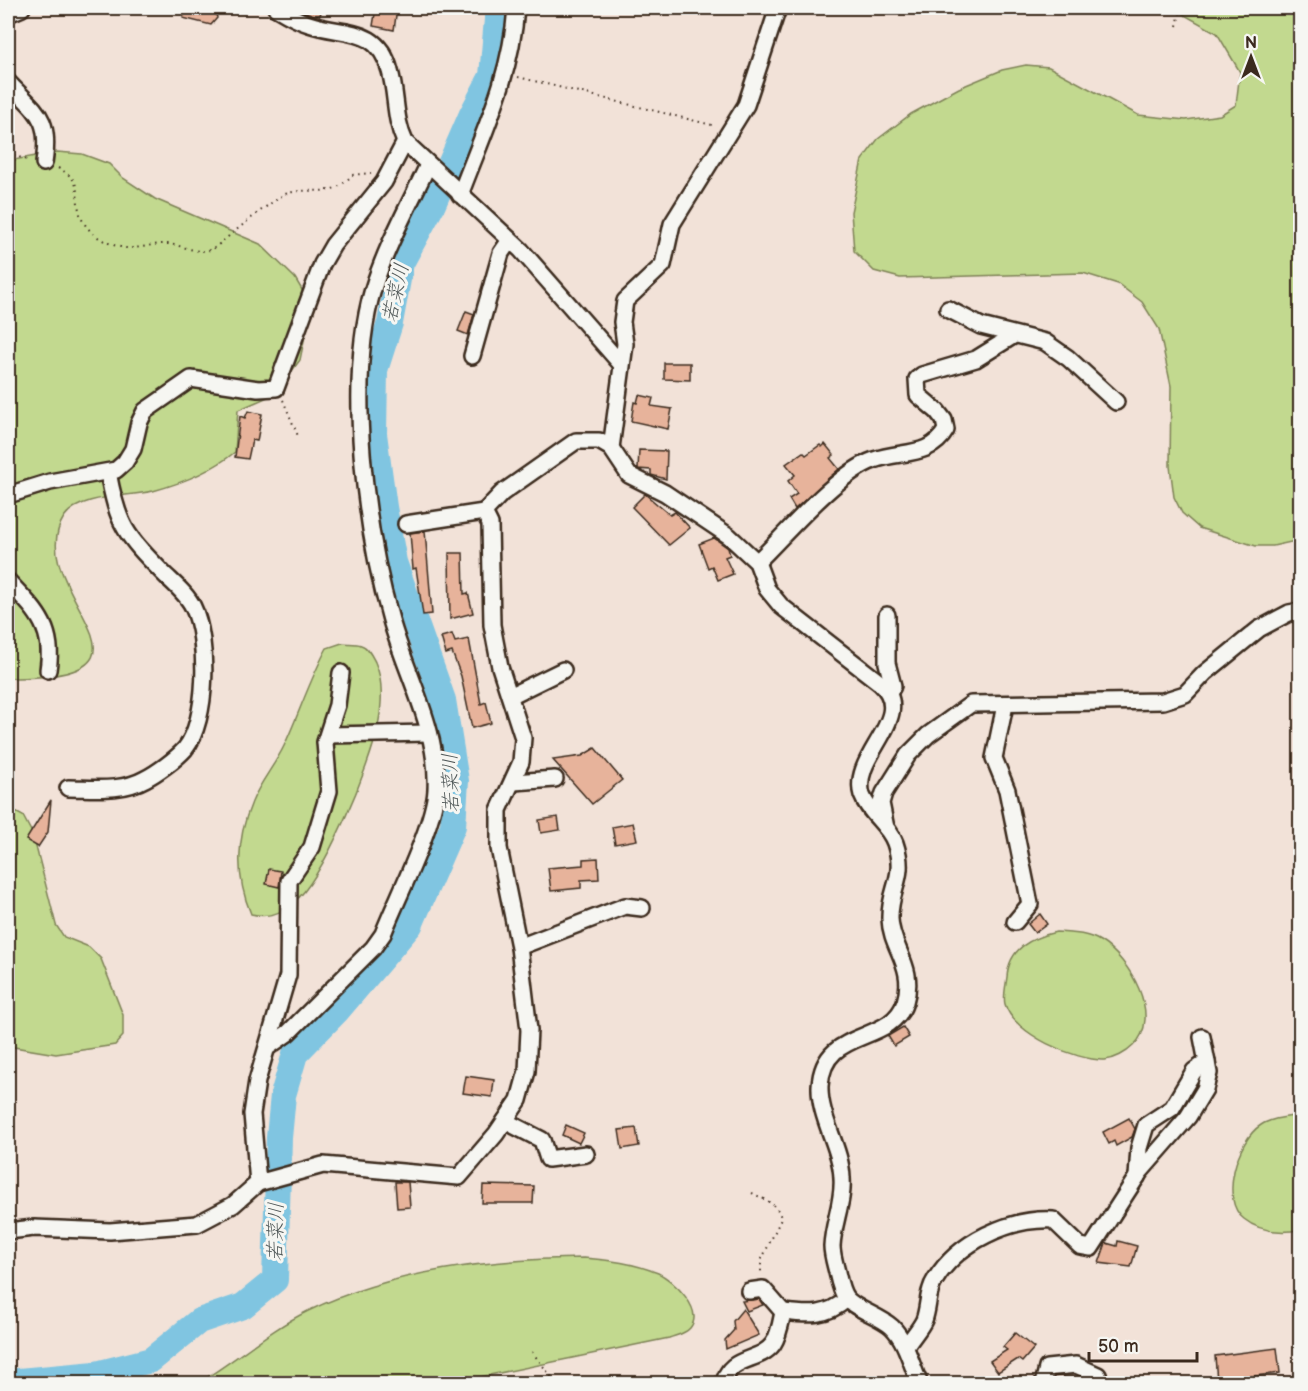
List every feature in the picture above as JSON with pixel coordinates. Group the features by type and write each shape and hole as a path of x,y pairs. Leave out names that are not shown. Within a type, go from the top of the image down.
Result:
{"street":[{"path":"8,14 22,8"},
{"path":"276,8 309,24 354,32 371,40 379,48 390,71 397,120 405,142 510,240 621,364"},
{"path":"459,194 506,74 513,45 516,8"},
{"path":"611,448 625,344 622,322 626,301 663,265 672,224 746,105 778,8"},
{"path":"8,82 43,119 47,138 44,163"},
{"path":"8,495 50,482 116,470 125,462 133,449 139,423 145,411 191,379 258,389 276,388 290,356 322,264 333,245 390,171 405,142"},
{"path":"268,1047 296,1025 373,948 383,934 426,828 436,793 435,755 419,697 393,626 373,545 361,429 362,339 373,288 430,167"},
{"path":"472,356 501,253 510,240"},
{"path":"948,309 981,326 1013,336 1045,342 1068,358 1116,402"},
{"path":"756,562 842,479 873,460 922,450 939,443 946,430 944,420 918,395 918,379 922,375 976,359 1013,336"},
{"path":"406,524 484,512 502,494 576,441 587,439 611,448 629,475 664,493 729,536 756,562 767,590 781,606 889,693 893,703 891,716 866,764 862,795 894,840 900,863 899,882 890,919 906,967 906,999 902,1009 876,1031 840,1046 833,1052 824,1068 820,1086 828,1128 842,1171 842,1189 832,1248 838,1276 847,1299 892,1327 906,1347 920,1383"},
{"path":"68,788 120,788 145,780 188,744 196,726 203,687 206,662 194,608 126,532 115,510 108,471"},
{"path":"8,1231 34,1228 110,1231 197,1224 233,1205 261,1182 323,1165 459,1177 505,1121 519,1100 527,1071 529,1030 519,947 499,848 499,810 514,782 521,762 523,738 500,667 492,625 490,525 484,512"},
{"path":"8,581 44,622 50,657 48,670"},
{"path":"886,828 881,803 884,793 908,755 928,735 971,704 979,702 1005,705 1163,701 1185,694 1205,673 1259,629 1289,613 1300,611"},
{"path":"887,615 886,663 893,686 889,693"},
{"path":"510,696 563,670"},
{"path":"261,1182 252,1114 288,975 289,882 312,847 329,791 325,754 327,735 337,705 340,673"},
{"path":"1005,705 994,758 1007,790 1030,904 1015,922"},
{"path":"327,735 429,733"},
{"path":"514,782 555,779"},
{"path":"519,947 625,906 642,908"},
{"path":"906,1347 924,1321 929,1291 935,1279 959,1252 991,1233 1033,1219 1053,1220 1080,1246 1091,1248 1137,1177 1188,1117 1205,1089 1209,1073 1202,1037"},
{"path":"1137,1177 1141,1135 1146,1125 1172,1108 1194,1071 1207,1062"},
{"path":"505,1121 542,1140 548,1159 586,1154"},
{"path":"754,1289 783,1312 816,1316 839,1306 847,1299"},
{"path":"724,1383 734,1365 767,1350 773,1344 783,1312"},
{"path":"1043,1383 1047,1368 1076,1365 1098,1376 1101,1383"}],"path":[{"path":"1177,26 1181,8"},
{"path":"506,74 720,127"},
{"path":"78,209 84,222 96,237 108,244 128,248 168,244 205,252 213,249 287,194 322,192 341,187 352,175 390,171"},
{"path":"276,388 298,436"},
{"path":"752,1193 774,1204 780,1212 781,1219 761,1261 754,1289"},
{"path":"532,1352 556,1383"}],"green space":[{"path":"1172,8 1300,8 1300,540 1273,546 1256,546 1199,528 1182,513 1174,497 1170,466 1171,386 1159,329 1142,302 1118,284 1083,273 900,278 874,271 854,251 851,212 862,160 878,139 911,114 959,88 1002,70 1026,65 1049,67 1138,115 1186,120 1220,115 1236,105 1240,72 1217,33"},
{"path":"57,152 82,154 109,164 123,178 155,199 260,244 295,278 305,295 307,326 300,360 275,394 238,410 235,452 207,471 186,480 153,491 92,500 71,510 64,517 56,545 62,573 88,624 94,646 88,663 61,674 8,678 8,161"},
{"path":"342,643 359,644 366,648 378,669 381,702 374,744 344,820 318,871 305,890 283,910 263,916 251,914 240,872 240,844 247,816 255,795 284,746 327,648"},
{"path":"8,808 23,816 33,835 56,925 64,937 89,947 101,959 123,1015 123,1036 115,1045 56,1054 8,1046"},
{"path":"1056,932 1085,935 1100,941 1122,960 1139,989 1144,1005 1145,1020 1142,1034 1133,1046 1120,1055 1105,1060 1063,1051 1033,1035 1010,1015 1004,998 1012,959 1030,941"},
{"path":"1300,1115 1300,1230 1278,1231 1257,1227 1244,1219 1237,1210 1233,1198 1232,1185 1238,1156 1252,1133 1261,1125 1275,1119"},
{"path":"584,1258 630,1264 658,1273 685,1296 693,1313 694,1321 690,1328 669,1338 451,1383 198,1383 294,1319 340,1297 408,1276 478,1264"}],"building":[{"path":"186,8 215,8 217,18 211,25 183,18"},
{"path":"295,8 323,8 319,17"},
{"path":"376,8 397,8 394,30 373,26"},
{"path":"466,311 474,314 468,335 458,331"},
{"path":"664,363 690,363 690,380 664,379"},
{"path":"639,395 653,398 651,406 672,409 668,429 631,421 634,402 637,403"},
{"path":"248,411 262,414 257,441 252,440 248,459 235,457 240,416 245,418"},
{"path":"825,444 834,455 830,458 839,469 795,509 789,499 797,494 788,481 795,475 786,464 803,452 806,455"},
{"path":"639,450 667,451 666,479 651,475 651,470 638,469"},
{"path":"645,494 670,515 675,512 690,528 669,545 632,507"},
{"path":"425,531 432,614 423,615 416,568 413,569 410,533"},
{"path":"714,538 728,548 730,555 725,557 733,574 718,580 712,566 708,568 699,544"},
{"path":"449,553 463,553 464,594 468,593 473,613 450,619"},
{"path":"452,634 455,642 469,639 481,704 486,702 491,723 472,728 461,676 452,652 446,654 441,637"},
{"path":"595,748 622,780 592,804 553,760 582,756"},
{"path":"51,800 48,832 38,847 26,840"},
{"path":"558,817 560,830 541,833 539,820"},
{"path":"633,823 637,840 615,844 612,827"},
{"path":"598,858 599,879 581,880 581,888 551,891 548,868 583,865 583,859"},
{"path":"269,869 281,871 279,887 266,884"},
{"path":"1040,914 1047,924 1035,933 1028,924"},
{"path":"903,1027 909,1037 894,1046 888,1036"},
{"path":"466,1076 494,1080 492,1097 463,1093"},
{"path":"1129,1118 1135,1129 1132,1137 1116,1146 1114,1141 1109,1144 1103,1132"},
{"path":"566,1125 584,1133 579,1143 562,1135"},
{"path":"636,1128 639,1146 622,1149 619,1130"},
{"path":"395,1182 408,1182 410,1207 397,1208"},
{"path":"483,1185 534,1186 533,1203 482,1203"},
{"path":"1118,1241 1137,1246 1131,1267 1099,1263 1106,1243 1117,1246"},
{"path":"759,1299 763,1305 747,1311 742,1301"},
{"path":"743,1309 759,1335 726,1349 725,1340 734,1330 733,1321"},
{"path":"1015,1333 1034,1348 1022,1362 1018,1359 998,1372 990,1361 1007,1350 1003,1347"},
{"path":"1277,1348 1280,1373 1217,1381 1215,1356"}],"waterway":[{"name":"若菜川","path":"8,1382 96,1374 151,1360 199,1321 243,1306 275,1280 279,1138 283,1095 295,1054 336,1012 410,925 453,826 456,781 443,700 394,562 384,507 374,434 375,370 390,323 401,263 433,204 472,114 492,76 498,8"}]}
